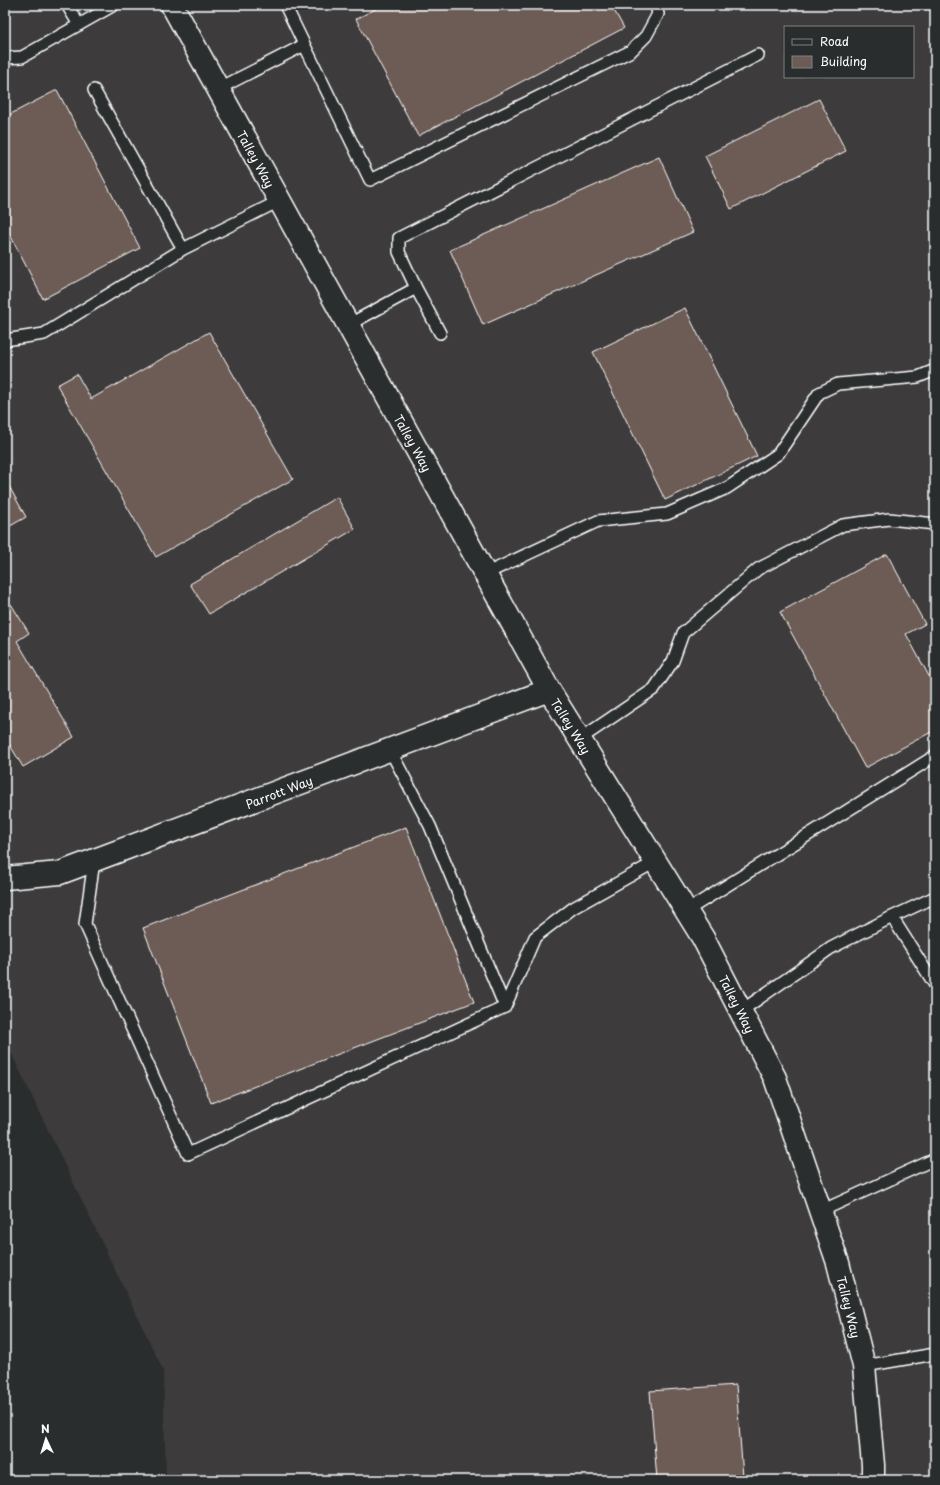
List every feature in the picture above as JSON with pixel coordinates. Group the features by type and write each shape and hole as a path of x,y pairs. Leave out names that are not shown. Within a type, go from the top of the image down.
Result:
{"main road":[{"name":"Talley Way","path":"172,5 549,690 703,938 775,1078 838,1263 864,1366 873,1480"},
{"name":"Parrott Way","path":"5,878 60,873 549,690"}],"lane":[{"path":"67,5 79,25"},
{"path":"5,58 22,57 114,5"},
{"path":"285,5 370,180 630,51 646,36 658,14 656,5"},
{"path":"218,89 304,44"},
{"path":"440,333 399,252 398,238 758,55"},
{"path":"94,90 183,249"},
{"path":"5,340 44,334 183,249 279,201"},
{"path":"348,325 416,288"},
{"path":"485,574 598,521 667,514 727,488 778,454 819,393 838,384 918,377 935,370"},
{"path":"580,739 654,689 673,661 683,633 758,570 843,525 889,519 935,524"},
{"path":"390,750 430,826 505,1007"},
{"path":"686,911 935,756"},
{"path":"94,861 86,924 188,1154 505,1007 535,937 573,908 656,862"},
{"path":"741,1011 831,948 935,897"},
{"path":"892,917 935,985"},
{"path":"820,1211 935,1159"},
{"path":"864,1366 935,1354"}],"shaded area":[{"path":"5,5 935,5 935,1480 166,1480 163,1370 5,1040"}],"building":[{"path":"383,5 611,5 624,28 418,136 356,19"},
{"path":"57,90 140,248 43,299 5,225 5,117"},
{"path":"819,99 846,151 731,209 705,156"},
{"path":"659,157 693,232 483,325 450,250"},
{"path":"685,308 757,456 665,500 593,352"},
{"path":"209,332 293,479 156,557 57,385 77,374 91,399"},
{"path":"5,479 26,517 5,529"},
{"path":"337,497 355,529 209,614 190,584"},
{"path":"887,554 925,624 906,634 935,687 935,730 865,768 780,612"},
{"path":"11,604 29,633 17,641 74,737 23,767 5,737 5,607"},
{"path":"406,827 474,1002 211,1103 143,928"},
{"path":"736,1385 743,1477 704,1480 657,1480 650,1391"}]}
